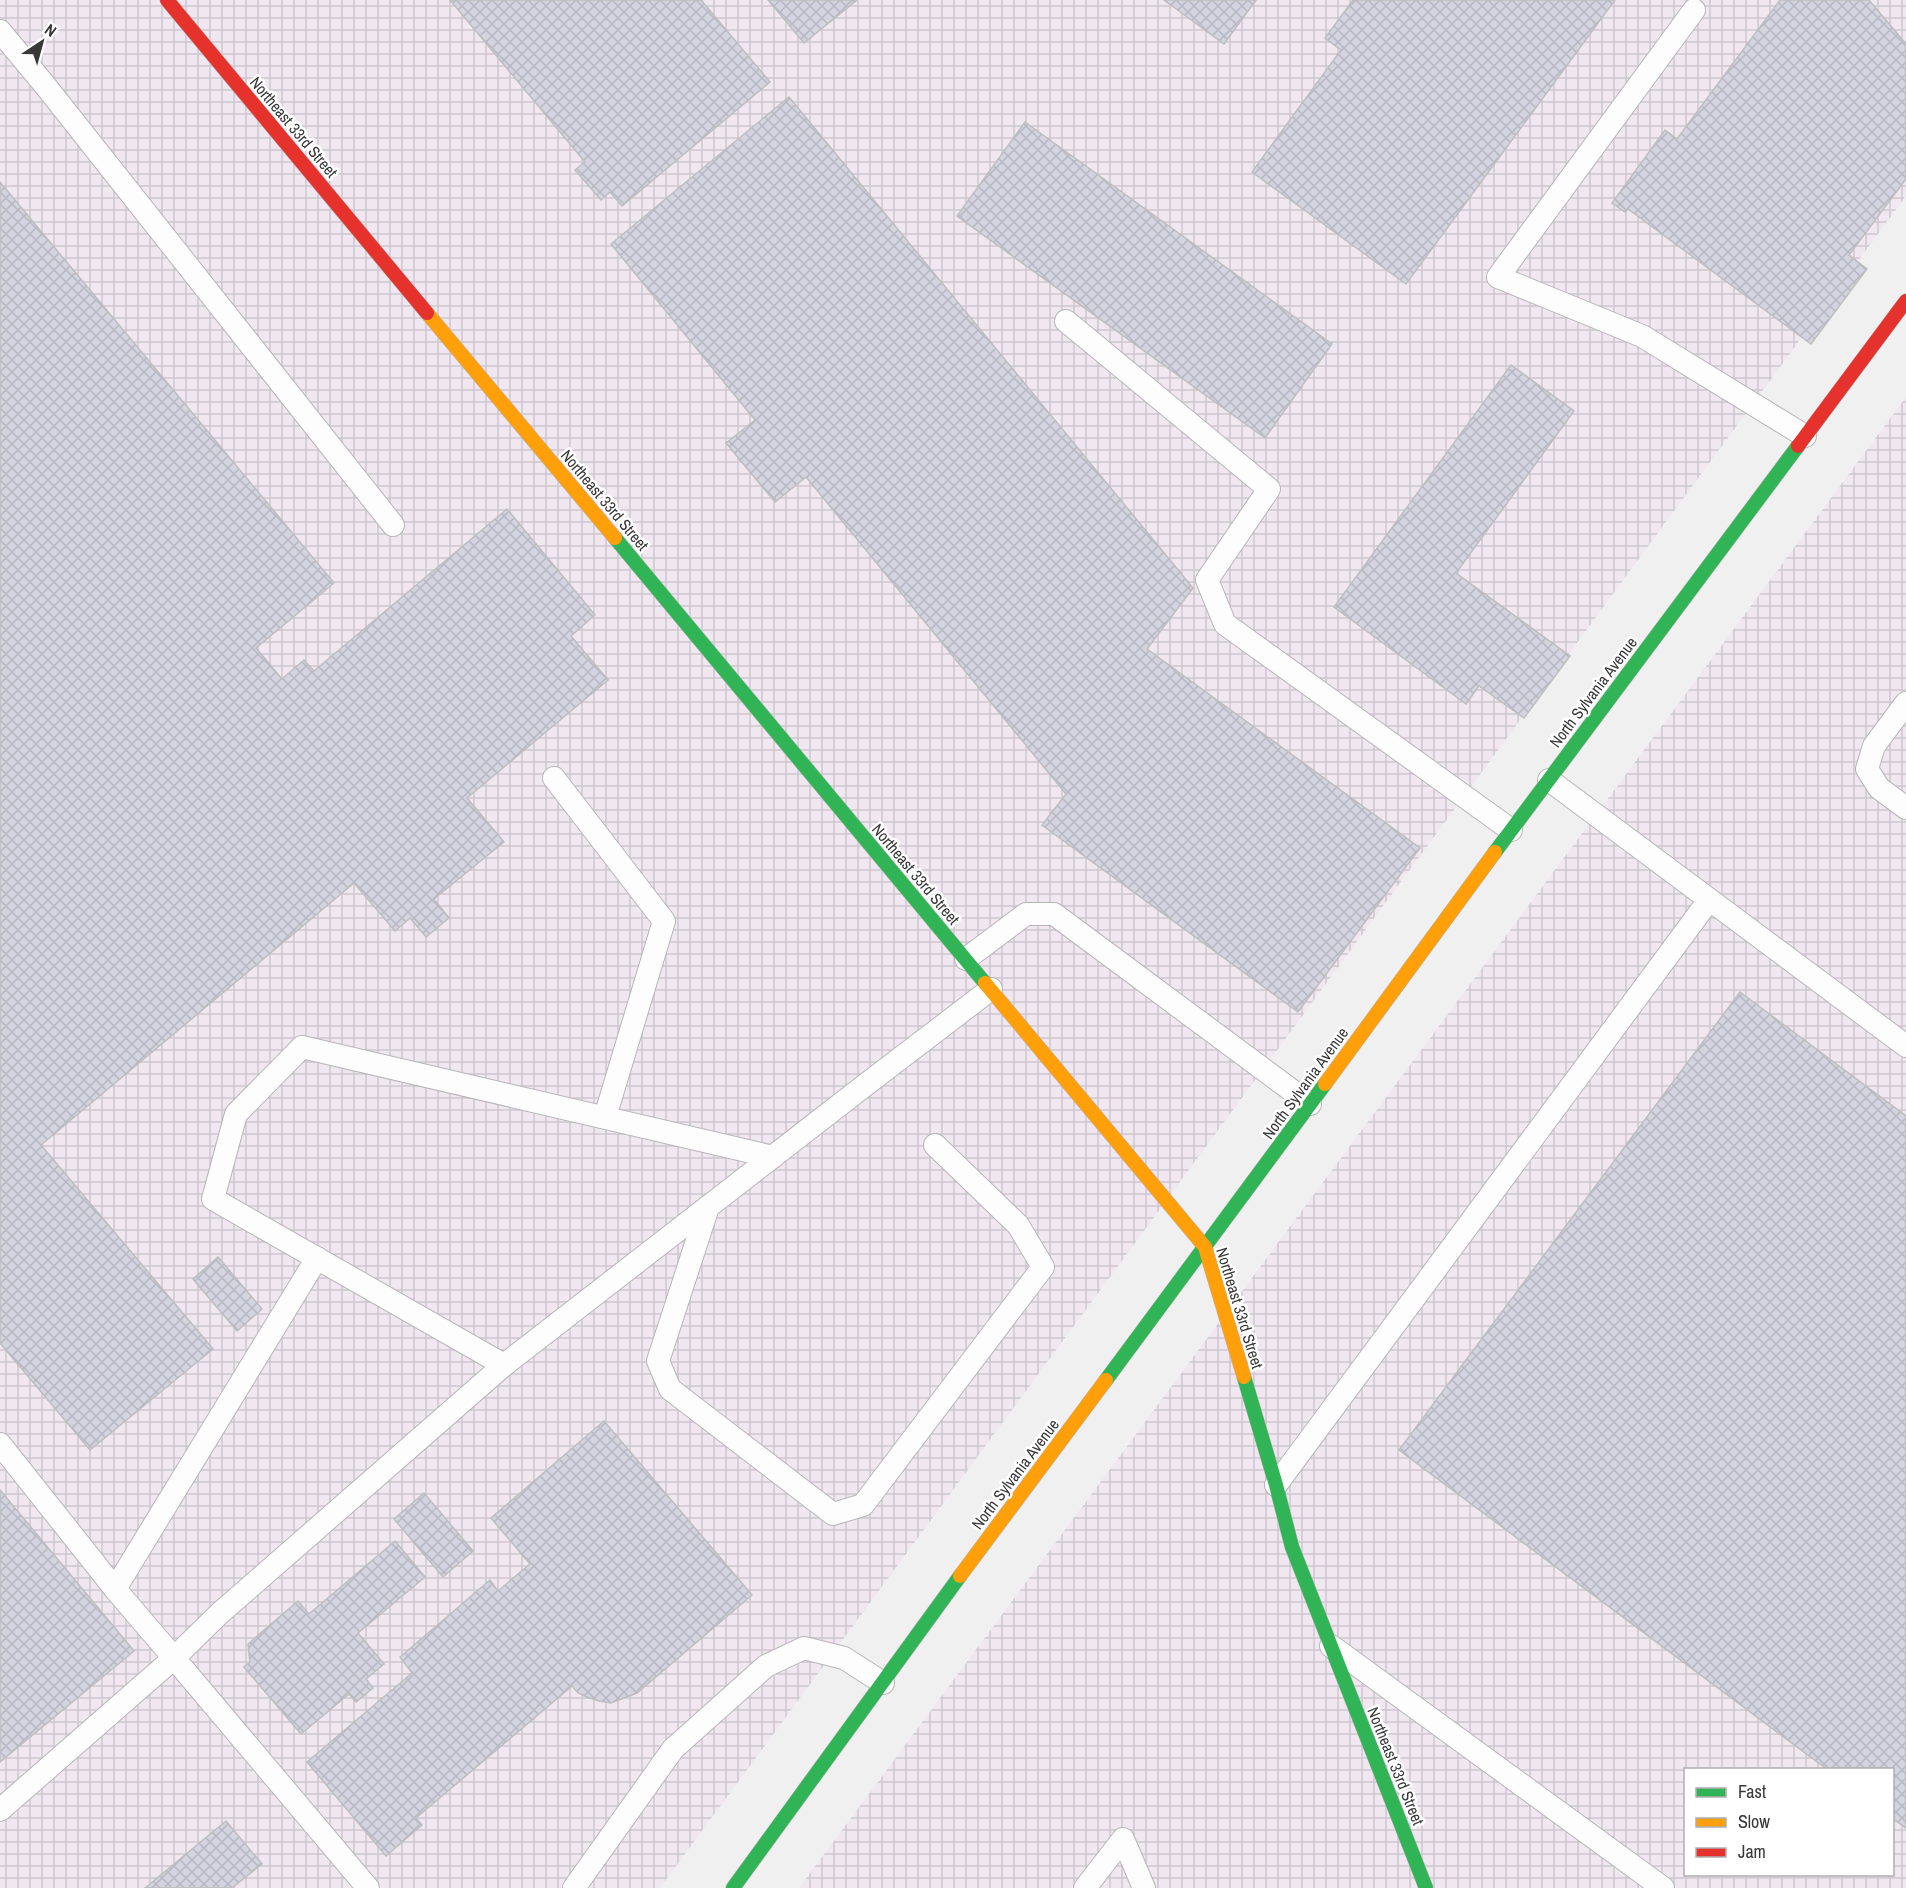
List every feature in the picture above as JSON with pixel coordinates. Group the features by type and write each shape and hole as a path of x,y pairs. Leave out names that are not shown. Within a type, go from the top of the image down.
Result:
{"street":[{"name":"Northeast 33rd Street","path":"167,0 1205,1247 1276,1485 1292,1547 1426,1888"},
{"name":"North Sylvania Avenue","path":"733,1888 990,1535 1511,830 1906,301"}],"lane":[{"path":"1694,10 1498,277 1642,336 1805,436"},
{"path":"0,31 393,525"},
{"path":"1066,321 1269,489 1207,580 1225,624 1511,830"},
{"path":"1906,703 1874,746 1867,770 1879,788 1906,808"},
{"path":"554,778 664,921 605,1117"},
{"path":"1549,780 1906,1047"},
{"path":"1276,1485 1709,900"},
{"path":"966,960 1026,914 1054,914 1310,1104"},
{"path":"0,1810 174,1658 219,1614 504,1365 991,989"},
{"path":"504,1365 213,1199 236,1114 302,1047 773,1157"},
{"path":"708,1207 657,1361 670,1389 833,1514 863,1505 1043,1267 1018,1226 935,1145"},
{"path":"115,1589 316,1258"},
{"path":"0,1444 115,1589 368,1888"},
{"path":"1330,1645 1663,1888"},
{"path":"574,1888 674,1749 766,1666 804,1648 844,1658 883,1683"},
{"path":"1085,1888 1123,1839 1144,1888"}],"shaded area":[{"path":"0,0 1906,0 1906,196 660,1888 0,1888"},
{"path":"1906,397 1906,1888 799,1888"}],"building":[{"path":"450,0 701,0 770,82 622,206 610,192 601,200 575,170 585,162"},
{"path":"768,0 857,0 804,43"},
{"path":"1164,0 1256,0 1224,44"},
{"path":"1353,0 1615,0 1406,284 1252,172 1341,50 1325,38"},
{"path":"1780,0 1869,0 1906,44 1906,179 1849,255 1867,269 1811,344 1628,209 1625,212 1612,203 1665,130 1677,139"},
{"path":"789,97 1193,588 1147,649 1420,848 1298,1012 1042,825 1066,794 806,477 775,502 726,443 755,420 611,244"},
{"path":"1025,122 1332,344 1265,438 957,216"},
{"path":"0,182 334,583 256,648 282,679 304,660 314,671 507,509 595,615 571,636 608,680 467,798 504,842 434,899 449,918 426,937 410,918 395,931 354,883 41,1145 213,1349 90,1450 0,1343"},
{"path":"1511,365 1574,411 1456,573 1570,656 1524,718 1479,686 1466,704 1334,607"},
{"path":"1740,992 1906,1116 1906,1828 1894,1819 1894,1768 1825,1768 1399,1450"},
{"path":"218,1257 262,1309 237,1331 193,1279"},
{"path":"604,1421 752,1595 637,1693 611,1703 587,1697 578,1693 572,1686 416,1818 422,1825 386,1856 307,1762 412,1673 400,1657 490,1580 498,1591 530,1564 491,1518"},
{"path":"0,1490 134,1651 0,1762"},
{"path":"424,1493 473,1551 443,1577 394,1519"},
{"path":"395,1541 425,1577 358,1633 384,1664 366,1679 373,1688 356,1702 349,1694 301,1734 244,1667 250,1662 248,1644 298,1601 309,1614"},
{"path":"226,1821 262,1864 232,1888 145,1888"}],"traffic: fast":[{"path":"1495,852 1798,446"},
{"path":"615,538 985,983"},
{"path":"1106,1380 1325,1084"},
{"path":"1244,1377 1292,1547 1426,1888"},
{"path":"733,1888 960,1576"}],"traffic: slow":[{"path":"427,313 615,538"},
{"path":"1325,1084 1495,852"},
{"path":"985,983 1205,1247 1244,1377"},
{"path":"960,1576 1106,1380"}],"traffic: jam":[{"path":"167,0 427,313"},
{"path":"1798,446 1906,301"}]}
